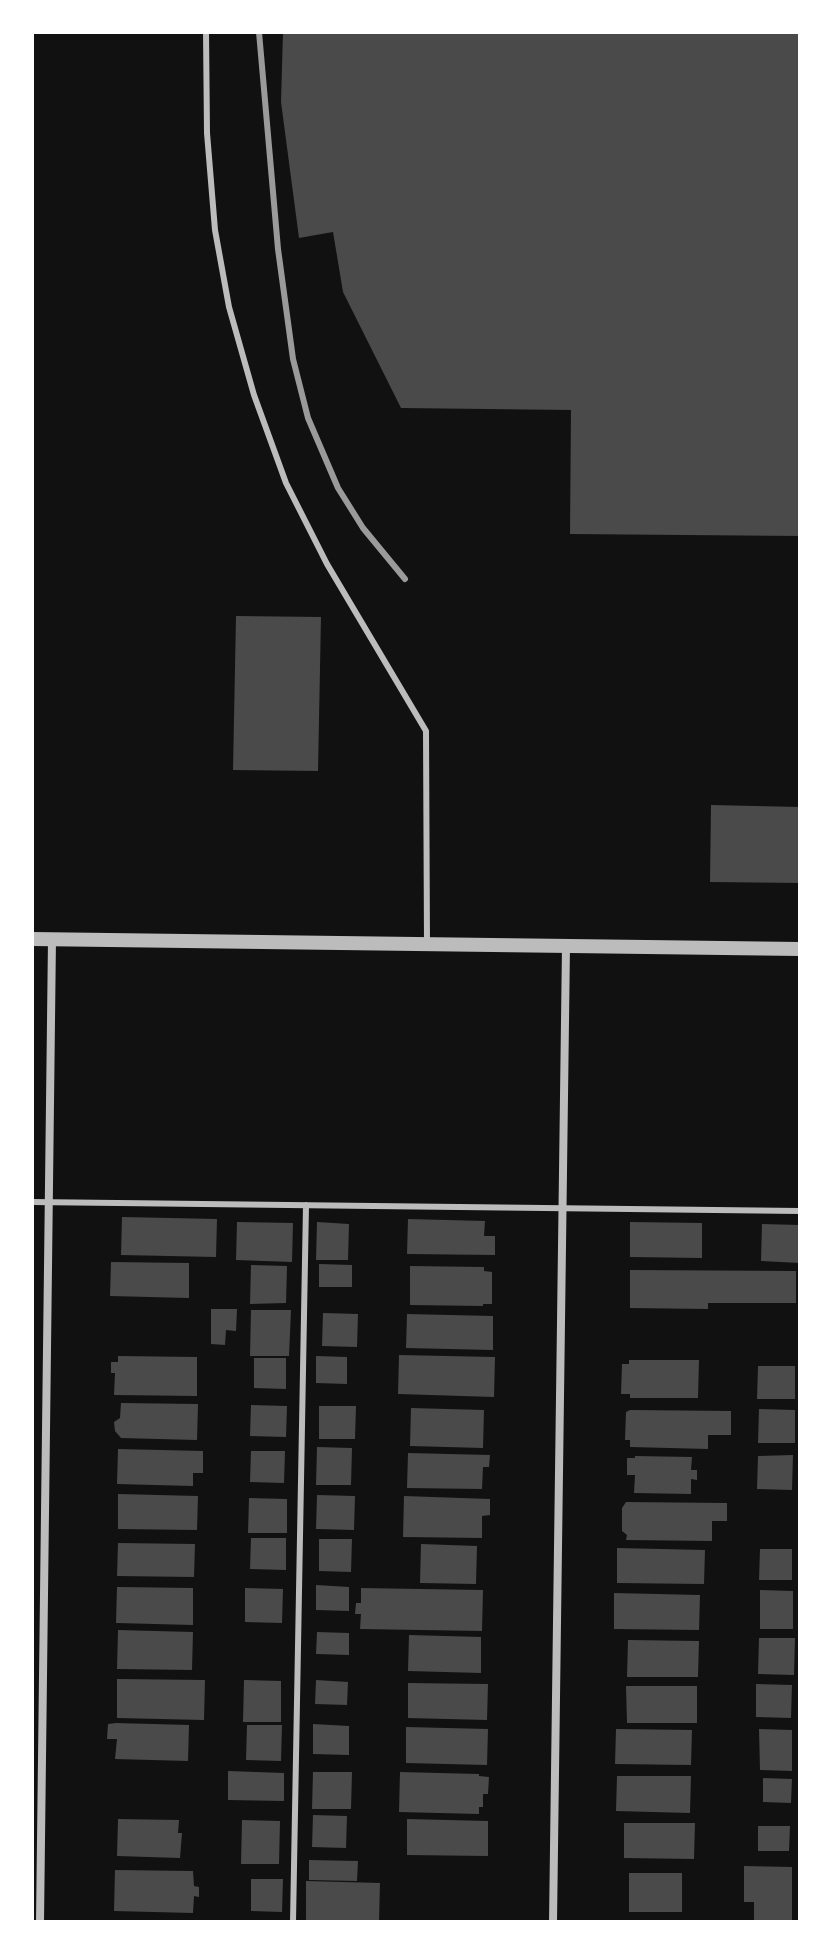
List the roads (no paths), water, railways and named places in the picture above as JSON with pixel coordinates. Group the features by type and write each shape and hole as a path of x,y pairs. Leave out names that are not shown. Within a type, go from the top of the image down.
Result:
{"street":[{"path":"32,939 800,949"},
{"path":"40,1922 52,939"},
{"path":"553,1922 566,946"}],"lane":[{"path":"206,32 207,133 215,230 229,307 254,395 286,483 320,551 426,731 427,944"},
{"path":"32,1202 800,1211"},
{"path":"293,1922 306,1205"}],"railway":[{"path":"259,32 278,249 293,359 308,418 338,488 363,528 405,579"}]}
